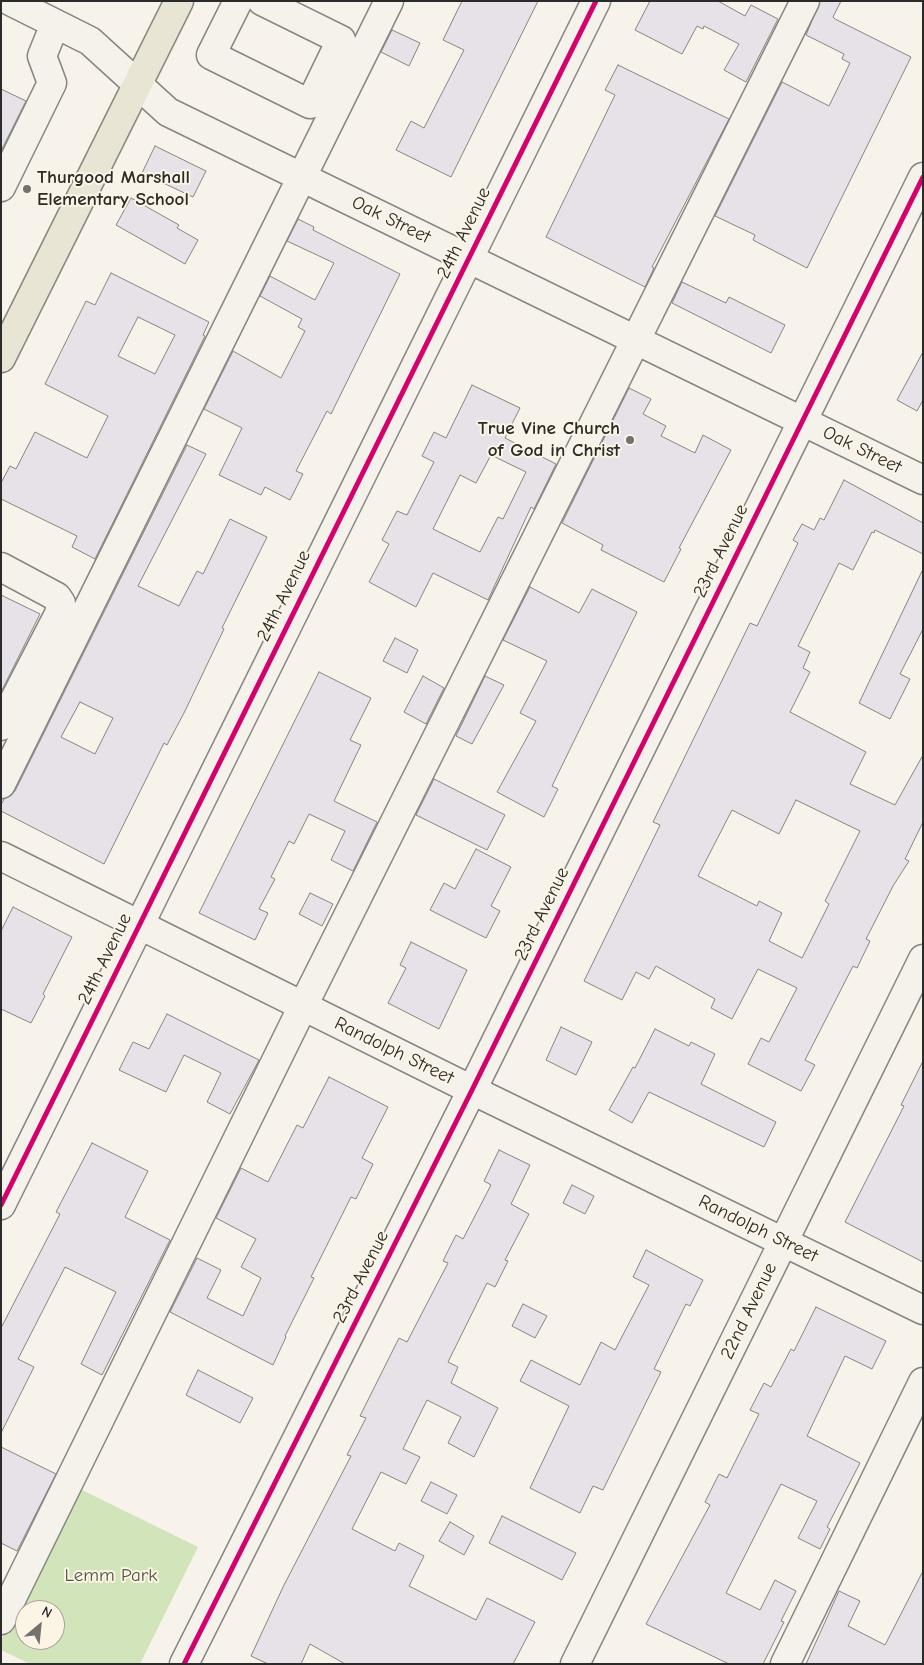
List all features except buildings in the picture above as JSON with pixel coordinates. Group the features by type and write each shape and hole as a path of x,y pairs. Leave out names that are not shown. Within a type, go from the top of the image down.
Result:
{"main road":[{"path":"2,356 179,1"}],"street":[{"name":"Oak Street","path":"10,1 90,41 168,112 923,480"},
{"path":"238,1 211,55 310,104 341,40 262,1"},
{"path":"1,784 389,1"},
{"name":"24th Avenue","path":"1,1205 596,1"},
{"path":"1,1620 303,1006 806,1"},
{"path":"1,187 52,83 42,56 55,24"},
{"name":"23rd Avenue","path":"184,1664 472,1090 923,177"},
{"path":"1,567 57,597 60,603 59,614 1,726"},
{"name":"Randolph Street","path":"1,856 472,1090 923,1310"},
{"name":"22nd Avenue","path":"575,1664 923,959"},
{"path":"786,1664 923,1382"}],"green space":[{"name":"Lemm Park","path":"76,1487 198,1547 140,1664 30,1664 1,1650 1,1641 15,1612 15,1650 65,1650 65,1600 21,1600"}],"cycle path":[{"path":"1,1205 596,1"},
{"path":"184,1664 472,1090 923,177"}],"place":[{"name":"Thurgood Marshall Elementary School","path":"27,189"},
{"name":"True Vine Church of God in Christ","path":"630,440"}]}
